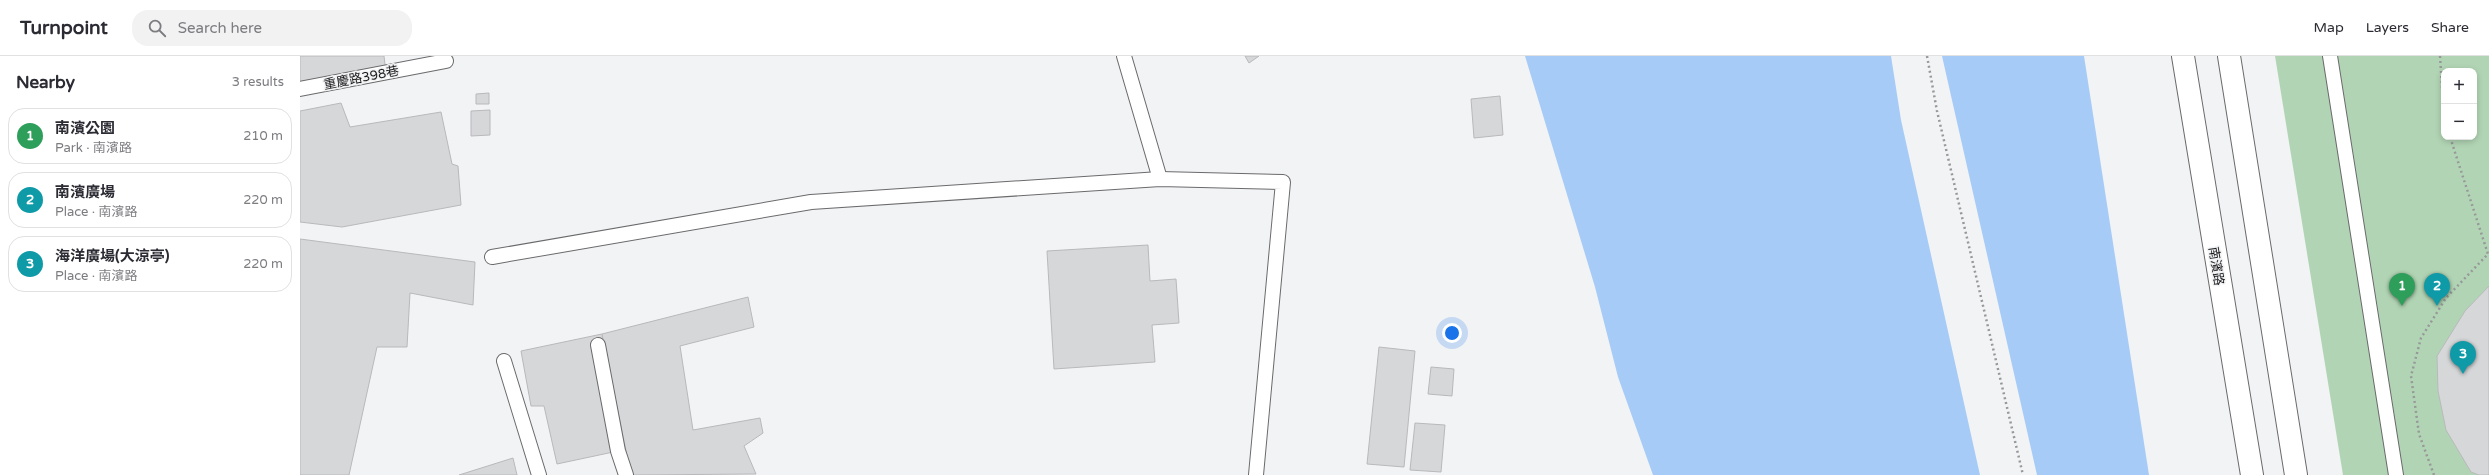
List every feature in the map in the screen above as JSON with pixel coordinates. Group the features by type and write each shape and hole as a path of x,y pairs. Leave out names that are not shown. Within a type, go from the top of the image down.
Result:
{"main road":[{"name":"南濱路","path":"2183,56 2252,475"},
{"path":"2229,56 2296,475"}],"lane":[{"path":"1124,56 1160,179"},
{"path":"2330,56 2396,475"},
{"name":"重慶路398巷","path":"300,89 446,61"},
{"path":"492,257 811,202 1160,179 1283,182 1256,475"},
{"path":"598,345 618,451 626,475"},
{"path":"504,360 539,475"}],"path":[{"path":"1927,56 1937,111 2022,475"},
{"path":"2440,56 2443,104"},
{"path":"2434,475 2419,434 2411,376 2421,338 2446,298 2488,254 2451,140"}],"green space":[{"path":"2275,56 2489,56 2489,475 2343,475"}],"water":[{"path":"1525,56 1891,56 1901,120 1980,475 1653,475 1618,377 1595,287"},
{"path":"1942,56 2084,56 2149,475 2037,475"}],"building":[{"path":"300,56 384,56 386,73 300,85"},
{"path":"1245,56 1259,56 1249,63"},
{"path":"489,93 489,104 476,104 476,94"},
{"path":"1500,96 1503,135 1474,138 1471,99"},
{"path":"341,103 350,127 441,112 452,164 458,166 461,205 342,227 300,222 300,111"},
{"path":"490,110 490,135 471,136 471,111"},
{"path":"300,239 475,262 473,305 410,293 407,347 377,347 349,475 300,475"},
{"path":"1148,245 1150,281 1176,279 1179,323 1152,325 1155,362 1054,369 1047,251"},
{"path":"2489,286 2489,475 2479,475 2471,472 2446,430 2438,391 2437,356 2465,311"},
{"path":"748,297 754,327 680,346 693,430 760,418 763,433 744,446 756,474 631,475 602,334"},
{"path":"602,334 618,451 557,464 544,406 531,406 521,351"},
{"path":"1379,347 1415,351 1404,467 1367,464"},
{"path":"1431,367 1454,369 1452,396 1428,394"},
{"path":"1415,423 1445,425 1441,472 1410,470"},
{"path":"513,458 517,475 459,475"}],"place":[{"name":"南濱公園","path":"2402,306"},
{"name":"南濱廣場","path":"2437,306"},
{"name":"海洋廣場(大涼亭)","path":"2463,374"}]}
